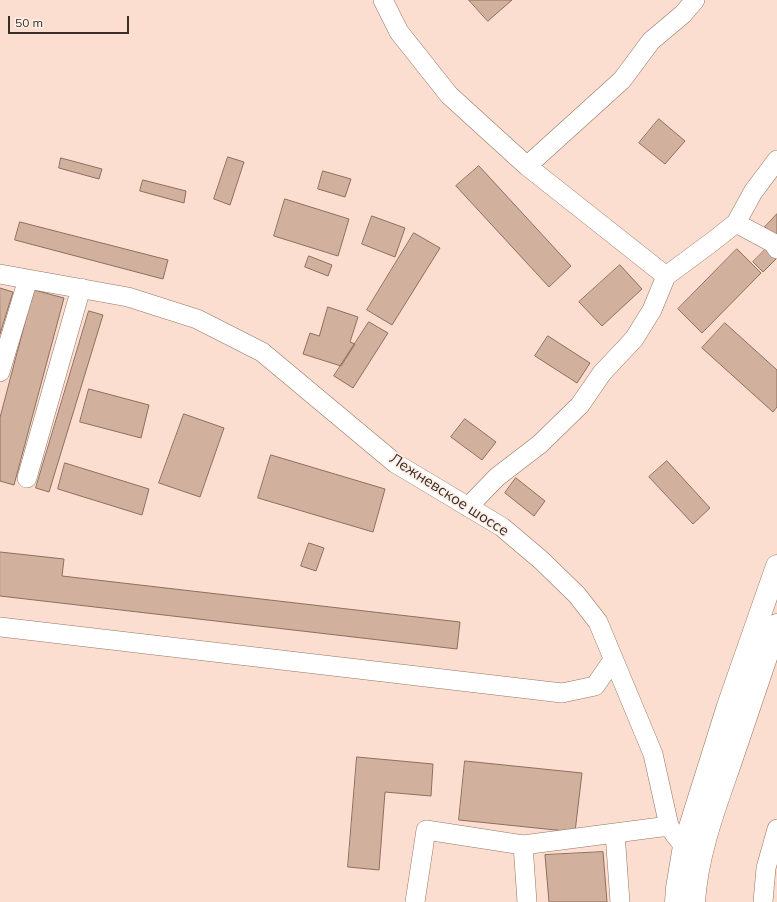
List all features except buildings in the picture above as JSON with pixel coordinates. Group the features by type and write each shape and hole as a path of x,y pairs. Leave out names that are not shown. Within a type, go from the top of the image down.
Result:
{"main road":[{"path":"694,902 695,890 693,848 726,713 777,566"},
{"path":"676,902 677,888 728,768 777,626"}],"street":[{"path":"383,0 399,32 449,95 527,166 666,276"},
{"path":"527,166 622,80 651,42 683,14 695,0"},
{"path":"468,507 497,477 540,444 580,405 602,373 634,339 652,310 666,276 736,223 753,192 777,160"},
{"path":"736,223 773,243 777,249"},
{"name":"Лежневское шоссе","path":"0,274 128,297 197,319 262,352 395,463 502,527 541,560 577,595 598,622 653,754 669,826 675,835 693,848"},
{"path":"0,372 28,279"},
{"path":"27,478 81,288"},
{"path":"0,627 562,693 595,686 613,660"},
{"path":"415,902 426,830 523,845 669,826"},
{"path":"763,902 766,868 777,829"},
{"path":"615,833 620,902"},
{"path":"523,845 527,902"}]}
